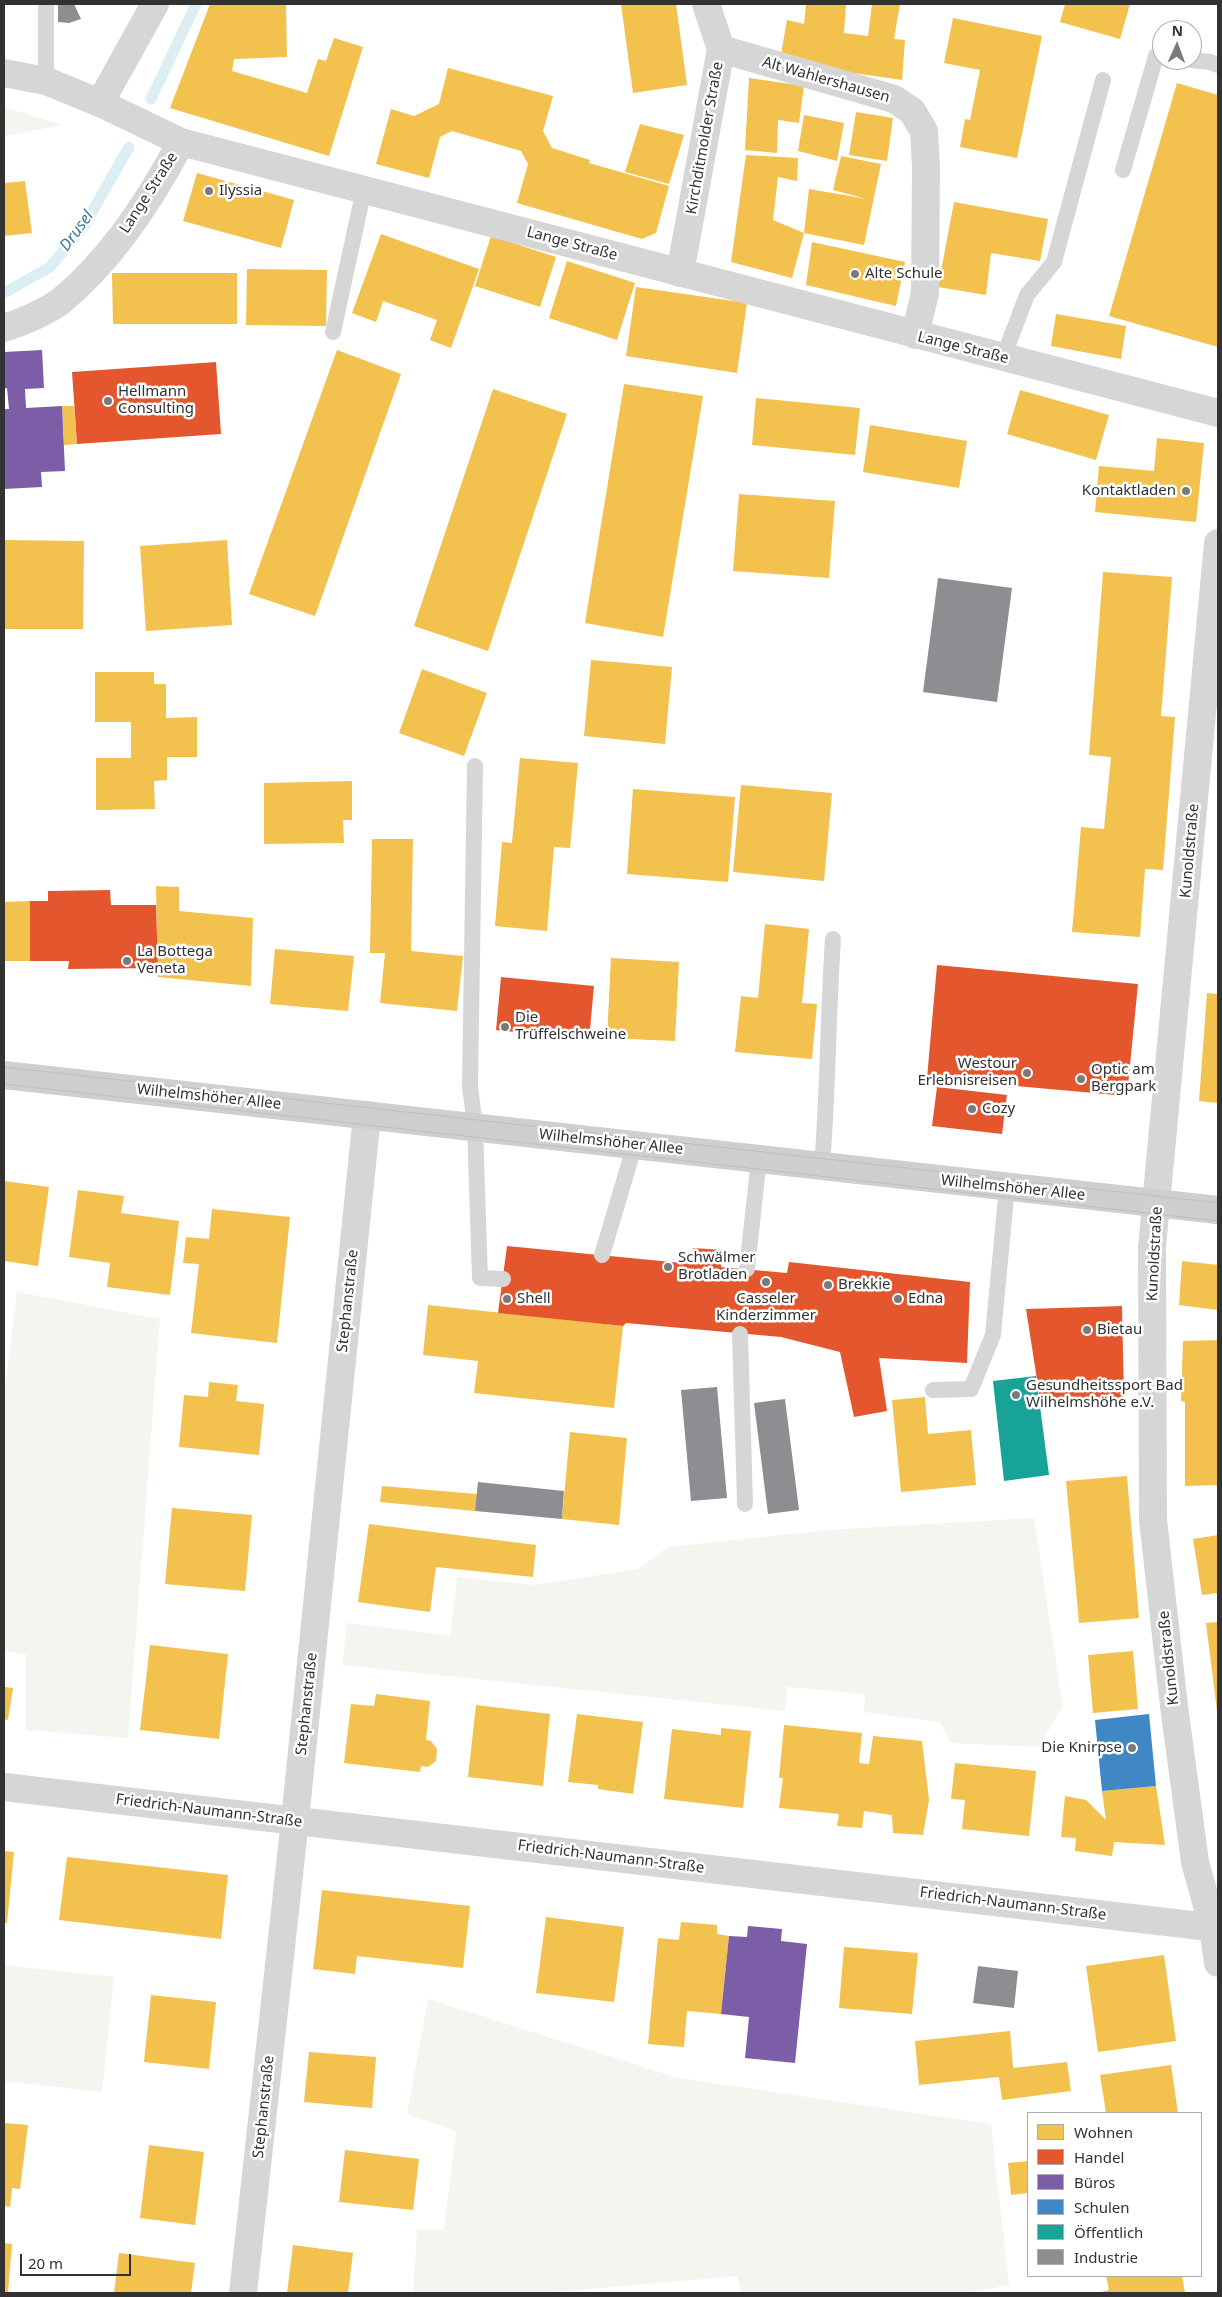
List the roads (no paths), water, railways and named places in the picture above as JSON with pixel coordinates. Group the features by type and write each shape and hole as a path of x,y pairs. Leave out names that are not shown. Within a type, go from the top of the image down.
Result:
{"main road":[{"name":"Wilhelmshöher Allee","path":"4,1075 1218,1210"}],"street":[{"path":"100,103 155,4"},
{"name":"Kirchditmolder Straße","path":"680,273 720,49 706,4"},
{"name":"Alt Wahlershausen","path":"720,49 894,100 912,111 924,131 926,166 925,293 915,335"},
{"path":"4,73 46,81 100,103 181,142"},
{"name":"Lange Straße","path":"4,328 61,301 96,268 135,217 166,171 181,142 1218,413"},
{"name":"Kunoldstraße","path":"1218,543 1152,1247 1153,1520 1174,1706 1195,1862 1201,1887 1215,1928 1218,1963"},
{"name":"Stephanstraße","path":"243,2293 295,1820 367,1115"},
{"name":"Friedrich-Naumann-Straße","path":"4,1787 1215,1928"}],"lane":[{"path":"46,4 46,81"},
{"path":"1202,61 1218,65"},
{"path":"1123,170 1152,70"},
{"path":"1003,358 1027,294 1054,262 1103,80"},
{"path":"333,332 364,189"},
{"path":"475,766 470,1086 475,1127 480,1278 503,1279"},
{"path":"822,1167 827,1111 829,1007 833,939"},
{"path":"602,1255 635,1144"},
{"path":"746,1269 759,1159"},
{"path":"933,1390 970,1388 993,1334 1007,1187"},
{"path":"740,1334 745,1504"}],"waterway":[{"name":"Drusel","path":"151,99 196,4"},
{"name":"Drusel","path":"4,293 50,267 84,226 129,147"}],"tram line":[{"path":"4,1067 1218,1203"},
{"path":"4,1084 1218,1221"}],"place":[{"name":"Ilyssia","path":"209,191"},
{"name":"Alte Schule","path":"855,274"},
{"name":"Hellmann Consulting","path":"108,401"},
{"name":"Kontaktladen","path":"1186,491"},
{"name":"La Bottega Veneta","path":"127,961"},
{"name":"Die Trüffelschweine","path":"505,1027"},
{"name":"Westour Erlebnisreisen","path":"1027,1073"},
{"name":"Optic am Bergpark","path":"1081,1079"},
{"name":"Cozy","path":"972,1109"},
{"name":"Schwälmer Brotladen","path":"668,1267"},
{"name":"Casseler Kinderzimmer","path":"766,1282"},
{"name":"Brekkie","path":"828,1285"},
{"name":"Shell","path":"507,1299"},
{"name":"Edna","path":"898,1299"},
{"name":"Bietau","path":"1087,1330"},
{"name":"Gesundheitssport Bad Wilhelmshöhe e.V.","path":"1016,1395"},
{"name":"Die Knirpse","path":"1132,1748"}]}
